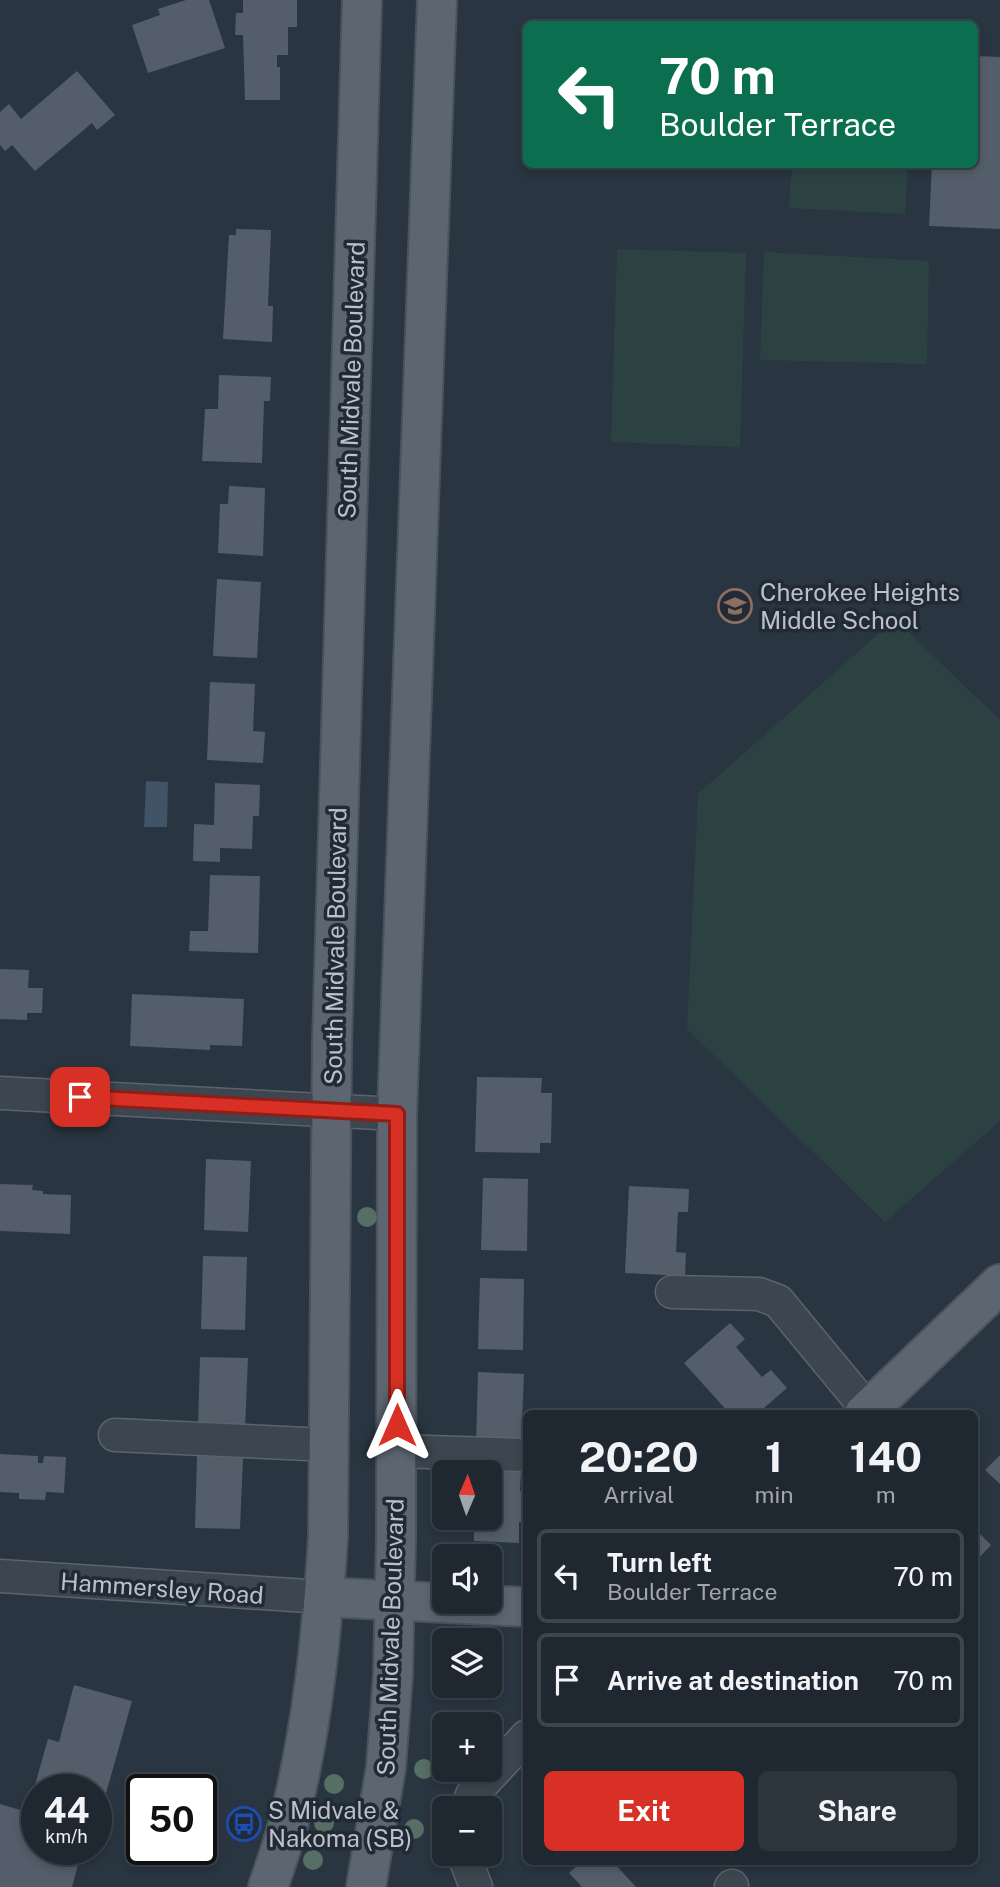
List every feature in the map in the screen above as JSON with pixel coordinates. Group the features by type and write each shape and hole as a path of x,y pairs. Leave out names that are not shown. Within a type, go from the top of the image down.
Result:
{"main road":[{"name":"South Midvale Boulevard","path":"268,1887 287,1827 305,1748 324,1597 328,1537 331,1111 362,0"},
{"name":"South Midvale Boulevard","path":"366,1887 386,1767 393,1675 397,1114 437,0"},
{"path":"868,1410 1000,1284"},
{"path":"324,1597 523,1607"}],"street":[{"path":"0,1093 397,1114"},
{"path":"672,1292 759,1294 778,1301 864,1410"},
{"path":"115,1435 329,1445"},
{"path":"396,1451 523,1455"},
{"name":"Hammersley Road","path":"0,1576 324,1597"},
{"path":"472,1796 523,1740"},
{"path":"468,1866 476,1887"}],"green space":[{"path":"792,168 908,168 905,214 789,208"},
{"path":"617,249 746,253 740,447 611,442"},
{"path":"764,252 929,261 927,364 760,360"},
{"path":"895,619 1000,720 1000,1121 885,1222 687,1029 698,794"}],"water":[{"path":"146,781 168,782 167,827 144,827"}],"building":[{"path":"186,0 209,0 225,48 148,73 132,25 160,15 158,9"},
{"path":"243,0 297,0 297,27 288,27 288,55 277,55 277,67 280,67 280,100 245,100 243,35 235,35 236,13 243,13"},
{"path":"978,56 1000,57 1000,229 929,226 932,168 978,168"},
{"path":"77,71 115,115 97,130 92,123 35,171 12,145 5,151 0,145 0,112 9,104 21,119"},
{"path":"236,229 271,230 268,306 273,306 272,342 223,339 229,235 236,235"},
{"path":"219,375 271,377 270,401 264,401 262,463 202,461 205,409 218,409"},
{"path":"229,486 265,488 263,556 218,553 220,504 228,504"},
{"path":"217,579 261,582 257,658 213,656"},
{"path":"210,682 255,684 253,731 265,732 263,763 207,760"},
{"path":"215,783 260,785 259,816 253,816 252,849 220,848 220,862 193,861 194,824 214,825"},
{"path":"210,875 260,876 258,953 189,951 190,931 208,931"},
{"path":"0,969 29,970 28,988 43,988 42,1013 27,1013 27,1020 0,1019"},
{"path":"132,994 244,999 242,1046 210,1045 210,1050 130,1046"},
{"path":"477,1077 542,1078 541,1093 552,1093 551,1143 540,1143 540,1153 475,1152"},
{"path":"206,1159 251,1161 248,1232 204,1230"},
{"path":"483,1178 528,1179 527,1251 481,1250"},
{"path":"0,1184 33,1185 32,1190 43,1191 43,1194 71,1195 70,1234 0,1231"},
{"path":"629,1186 689,1189 688,1212 678,1212 676,1252 686,1253 685,1276 625,1273"},
{"path":"203,1256 247,1257 245,1330 201,1329"},
{"path":"480,1278 524,1279 523,1350 478,1349"},
{"path":"730,1323 745,1339 736,1347 762,1377 771,1370 787,1388 762,1410 726,1410 684,1363"},
{"path":"200,1357 248,1358 245,1429 198,1427"},
{"path":"478,1372 524,1374 521,1445 476,1444"},
{"path":"0,1454 38,1456 38,1463 43,1463 44,1456 66,1457 64,1493 46,1492 45,1500 19,1499 19,1493 0,1492"},
{"path":"1000,1455 1000,1484 985,1470"},
{"path":"197,1456 243,1458 240,1529 195,1528"},
{"path":"502,1471 521,1472 523,1522 519,1522 519,1543 474,1541 474,1530 502,1530"},
{"path":"978,1532 991,1545 978,1559"},
{"path":"74,1685 132,1701 111,1774 38,1774 48,1739 59,1742"},
{"path":"0,1804 21,1810 21,1865 78,1865 72,1887 0,1887"},
{"path":"578,1865 616,1865 636,1887 582,1887 569,1873"}],"place":[{"name":"Cherokee Heights Middle School","path":"735,606"},
{"name":"S Midvale & Nakoma (SB)","path":"244,1824"}],"route":[{"path":"80,1097 397,1114 397,1425"}]}
